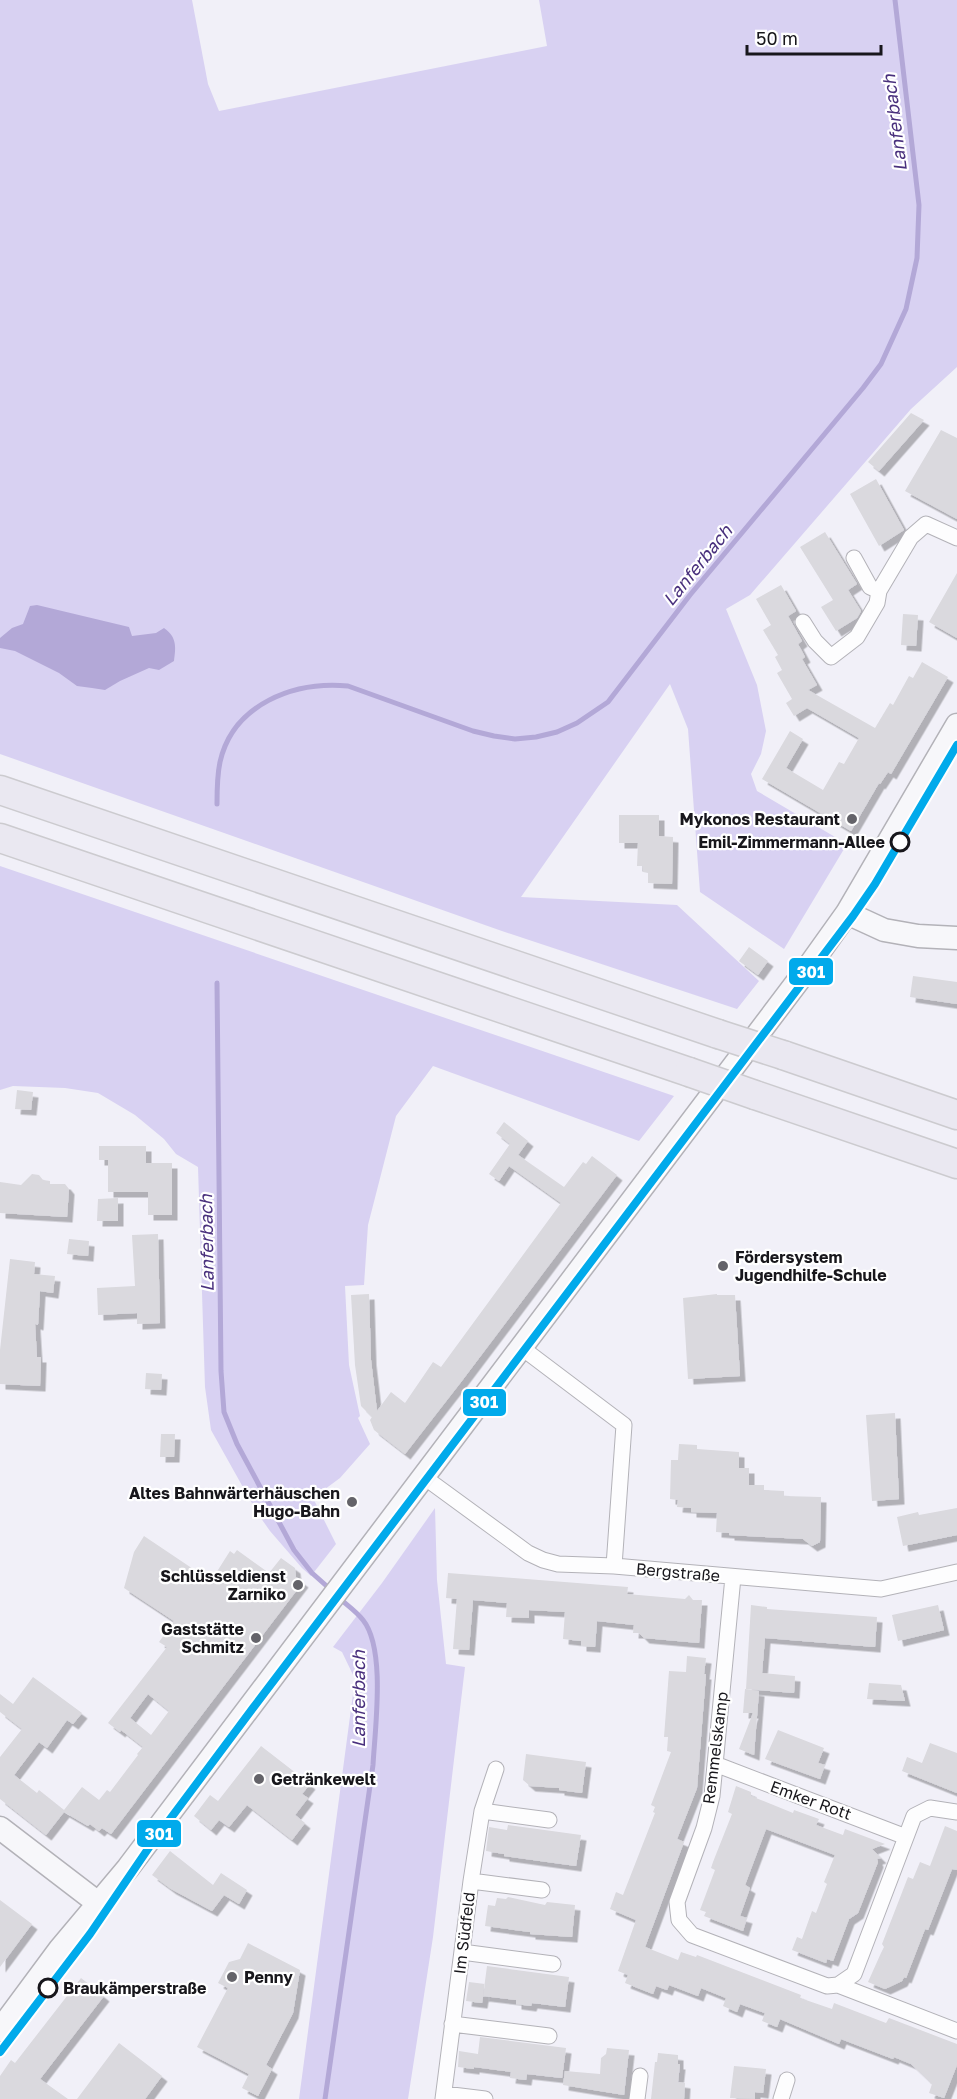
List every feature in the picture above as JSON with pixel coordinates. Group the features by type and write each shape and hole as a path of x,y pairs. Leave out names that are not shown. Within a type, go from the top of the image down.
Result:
{"highway":[{"path":"0,790 957,1115"},
{"path":"0,838 957,1164"}],"main road":[{"path":"0,2030 60,1949 128,1868 801,978 847,913 957,725"},
{"path":"847,913 884,930 918,936 957,938"},
{"path":"0,1828 98,1904"}],"street":[{"path":"803,622 815,641 831,657 857,637 877,603 879,591 911,537 926,524 957,538"},
{"path":"854,558 870,587 879,591"},
{"path":"522,1348 624,1425 614,1566"},
{"name":"Bergstraße","path":"424,1477 528,1553 558,1564 614,1566 881,1589 957,1572"},
{"name":"Remmelskamp","path":"733,1576 712,1796 704,1828 677,1902 679,1920 692,1935 827,1986 838,1985 957,2031"},
{"name":"Emker Rott","path":"715,1764 906,1837"},
{"name":"Im Südfeld","path":"443,2096 482,1811 496,1769"},
{"path":"838,1985 854,1974 914,1816 930,1808 957,1812"},
{"path":"482,1811 549,1820"},
{"path":"471,1881 542,1890"},
{"path":"462,1952 553,1964"},
{"path":"452,2024 549,2036"},
{"path":"637,2099 640,2076"},
{"path":"781,2099 787,2080"},
{"path":"443,2096 485,2099"}],"shaded area":[{"path":"0,0 192,0 208,84 219,111 547,46 539,0 957,0 957,367 911,409 750,595 726,609 757,685 766,731 761,754 751,774 757,791 847,844 784,949 700,892 688,729 670,684 521,897 677,905 759,981 737,1009 499,930 0,754"},
{"path":"37,605 129,627 132,636 156,633 164,628 175,643 174,661 159,670 149,668 105,690 77,686 59,673 15,651 0,648 0,638 12,628 23,624 30,606"},
{"path":"0,866 674,1096 639,1141 433,1066 396,1116 368,1225 364,1285 345,1286 349,1365 360,1416 358,1418 370,1444 340,1478 313,1498 336,1544 311,1576 270,1531 258,1514 211,1430 205,1387 198,1167 176,1154 164,1139 135,1115 98,1093 65,1088 13,1086 0,1090"},
{"path":"435,1508 437,1580 446,1664 465,1667 433,1937 408,2099 299,2099 355,1679 342,1652 333,1647"}],"building":[{"path":"911,413 924,420 879,471 868,462"},
{"path":"941,430 957,438 957,519 905,491"},
{"path":"876,479 904,530 879,546 850,494"},
{"path":"825,532 857,584 848,590 861,611 857,618 836,631 821,607 833,600 800,547"},
{"path":"957,573 957,638 929,622"},
{"path":"781,585 796,611 788,616 802,641 798,644 805,657 802,659 817,685 808,690 875,728 890,703 893,705 909,676 913,678 922,662 948,677 891,774 888,772 879,783 851,831 762,779 790,731 803,739 786,768 823,790 839,762 844,764 859,738 807,708 794,716 786,703 792,699 777,673 782,670 775,657 778,655 763,630 771,625 756,599"},
{"path":"903,614 918,615 916,646 901,645"},
{"path":"619,815 659,815 659,836 673,837 672,884 648,883 648,873 643,872 643,866 637,866 638,843 619,843"},
{"path":"749,947 768,961 758,975 739,961"},
{"path":"913,976 957,982 957,1004 910,997"},
{"path":"17,1090 33,1092 31,1110 15,1109"},
{"path":"504,1122 528,1141 518,1155 564,1187 583,1162 586,1164 592,1156 617,1175 405,1454 374,1430 370,1420 372,1417 361,1406 355,1365 351,1295 369,1294 371,1360 377,1411 391,1392 405,1403 433,1362 441,1367 561,1203 509,1166 499,1181 489,1174 510,1144 496,1133"},
{"path":"99,1146 146,1146 146,1163 172,1163 172,1215 148,1215 148,1192 108,1192 108,1160 99,1160"},
{"path":"32,1174 50,1181 50,1184 65,1184 69,1189 67,1217 0,1213 0,1182 21,1185"},
{"path":"118,1198 118,1221 97,1221 98,1199"},
{"path":"158,1234 160,1323 137,1324 137,1313 98,1315 97,1288 135,1286 132,1235"},
{"path":"69,1239 89,1241 88,1256 67,1254"},
{"path":"10,1259 35,1262 34,1274 55,1276 53,1293 40,1291 38,1325 35,1324 37,1357 41,1357 40,1386 0,1384 0,1350"},
{"path":"717,1294 735,1295 740,1376 688,1379 683,1298"},
{"path":"146,1373 162,1374 161,1390 145,1389"},
{"path":"895,1413 899,1499 872,1501 866,1415"},
{"path":"161,1434 175,1434 174,1457 160,1457"},
{"path":"679,1444 697,1445 697,1449 739,1452 739,1468 749,1468 749,1485 764,1485 764,1490 784,1491 784,1496 821,1497 820,1542 812,1546 803,1539 729,1535 729,1533 716,1532 717,1513 691,1512 691,1508 677,1507 678,1500 670,1499 671,1460 678,1460"},
{"path":"957,1508 957,1535 903,1546 897,1517 918,1512 919,1515"},
{"path":"144,1536 211,1581 230,1551 234,1554 237,1550 269,1573 281,1558 295,1568 296,1577 303,1582 111,1834 102,1828 99,1831 90,1824 88,1826 64,1812 46,1835 0,1799 0,1757 22,1729 0,1712 0,1694 13,1704 33,1677 82,1713 73,1724 67,1720 47,1748 39,1742 14,1775 37,1793 39,1790 64,1810 82,1787 99,1800 107,1790 110,1792 143,1747 108,1723 167,1647 159,1642 174,1621 124,1588 134,1552","holes":["148,1694 169,1711 151,1735 130,1718"]},
{"path":"448,1573 628,1587 627,1594 685,1599 689,1595 693,1600 702,1600 699,1643 644,1638 639,1633 633,1633 634,1625 597,1621 595,1647 581,1646 581,1641 563,1639 565,1612 529,1610 529,1618 506,1617 507,1603 473,1600 469,1650 453,1649 457,1599 446,1598"},
{"path":"751,1605 767,1607 767,1609 877,1617 875,1647 765,1638 762,1673 795,1676 794,1693 746,1689"},
{"path":"938,1605 944,1630 898,1641 892,1615"},
{"path":"687,1656 706,1658 697,1788 677,1839 684,1842 645,1947 678,1960 681,1952 696,1957 697,1955 832,2009 834,2003 886,2023 889,2018 957,2044 957,2065 944,2098 929,2093 932,2084 911,2064 894,2057 893,2059 841,2039 839,2044 780,2019 777,2027 762,2021 765,2013 740,2004 737,2012 723,2006 726,1998 701,1988 698,1996 669,1985 667,1990 656,1986 653,1994 625,1983 628,1975 618,1971 636,1920 610,1909 616,1892 623,1895 655,1813 653,1812 655,1807 651,1805 671,1752 667,1751 668,1737 664,1737 669,1671 686,1672"},
{"path":"869,1683 901,1685 905,1701 867,1699"},
{"path":"745,1689 759,1691 754,1755 739,1749 753,1713 743,1713"},
{"path":"778,1730 824,1748 818,1763 825,1765 820,1779 765,1759"},
{"path":"930,1743 957,1753 957,1793 902,1771 907,1757 922,1763"},
{"path":"261,1746 310,1784 302,1794 308,1798 295,1815 305,1823 292,1840 247,1805 229,1827 219,1820 211,1830 194,1816 210,1795 218,1801"},
{"path":"526,1754 586,1762 582,1793 559,1790 559,1788 530,1786 523,1780"},
{"path":"736,1786 751,1792 751,1796 793,1813 794,1810 819,1819 816,1825 843,1835 845,1829 885,1844 872,1849 881,1858 877,1859 878,1862 858,1913 849,1919 833,1961 827,1959 826,1963 792,1950 797,1937 802,1939 812,1911 816,1913 827,1884 824,1882 835,1855 766,1829 745,1885 750,1888 740,1916 747,1918 743,1931 704,1916 706,1912 700,1910 715,1870 711,1868 713,1862 732,1814 728,1812"},
{"path":"508,1825 581,1835 576,1866 504,1856 504,1854 486,1851 489,1827 507,1830"},
{"path":"945,1826 957,1831 957,1870 952,1869 906,1978 904,1977 902,1981 885,1989 868,1982 884,1947 882,1944 908,1877 913,1879 920,1862 930,1866"},
{"path":"170,1851 213,1885 221,1873 247,1890 239,1904 224,1895 212,1911 171,1889 152,1875"},
{"path":"508,1897 545,1905 547,1902 575,1905 572,1937 530,1934 530,1932 485,1926 488,1905 495,1906 497,1898 506,1899"},
{"path":"0,1900 32,1924 0,1967"},
{"path":"248,1943 300,1970 293,2013 266,2065 272,2069 258,2096 242,2088 249,2074 197,2047 228,1988 218,1983 229,1962 240,1959"},
{"path":"487,1966 569,1977 565,2007 532,2003 531,2006 516,2004 516,2000 483,1996"},
{"path":"81,1978 104,1996 40,2079 68,2099 0,2099 0,2076 11,2060 15,2063"},
{"path":"469,1982 485,1984 482,2003 466,2001"},
{"path":"480,2037 566,2048 562,2078 527,2074 526,2080 510,2078 511,2072 458,2067 459,2051 478,2054"},
{"path":"119,2043 162,2076 145,2099 77,2099"},
{"path":"607,2048 629,2050 624,2095 563,2085 565,2071 600,2074 601,2058 606,2054"},
{"path":"658,2053 678,2055 678,2064 680,2064 678,2082 685,2083 684,2099 651,2099"},
{"path":"734,2066 766,2069 763,2093 755,2092 755,2099 730,2098"}],"waterway":[{"name":"Lanferbach","path":"217,804 219,767 227,742 238,725 252,711 269,700 287,693 328,685 348,686 473,731 515,739 557,732 577,723 608,702 690,595 863,388 881,364 906,309 917,258 919,205 895,0"},
{"name":"Lanferbach","path":"217,983 221,1371 224,1412 237,1444 294,1550 312,1573 330,1589"},
{"name":"Lanferbach","path":"325,2099 373,1765 377,1711 377,1669 370,1633 361,1617 339,1598"}],"transit line":[{"name":"301","path":"0,2052 90,1934 150,1846 253,1708 853,916 875,884 957,745"}],"place":[{"name":"Mykonos Restaurant","path":"852,819"},
{"name":"Emil-Zimmermann-Allee","path":"900,842"},
{"name":"Fördersystem Jugendhilfe-Schule","path":"723,1266"},
{"name":"Altes Bahnwärterhäuschen Hugo-Bahn","path":"352,1502"},
{"name":"Schlüsseldienst Zarniko","path":"298,1585"},
{"name":"Gaststätte Schmitz","path":"256,1638"},
{"name":"Getränkewelt","path":"259,1779"},
{"name":"Penny","path":"232,1977"},
{"name":"Braukämperstraße","path":"48,1988"}]}
